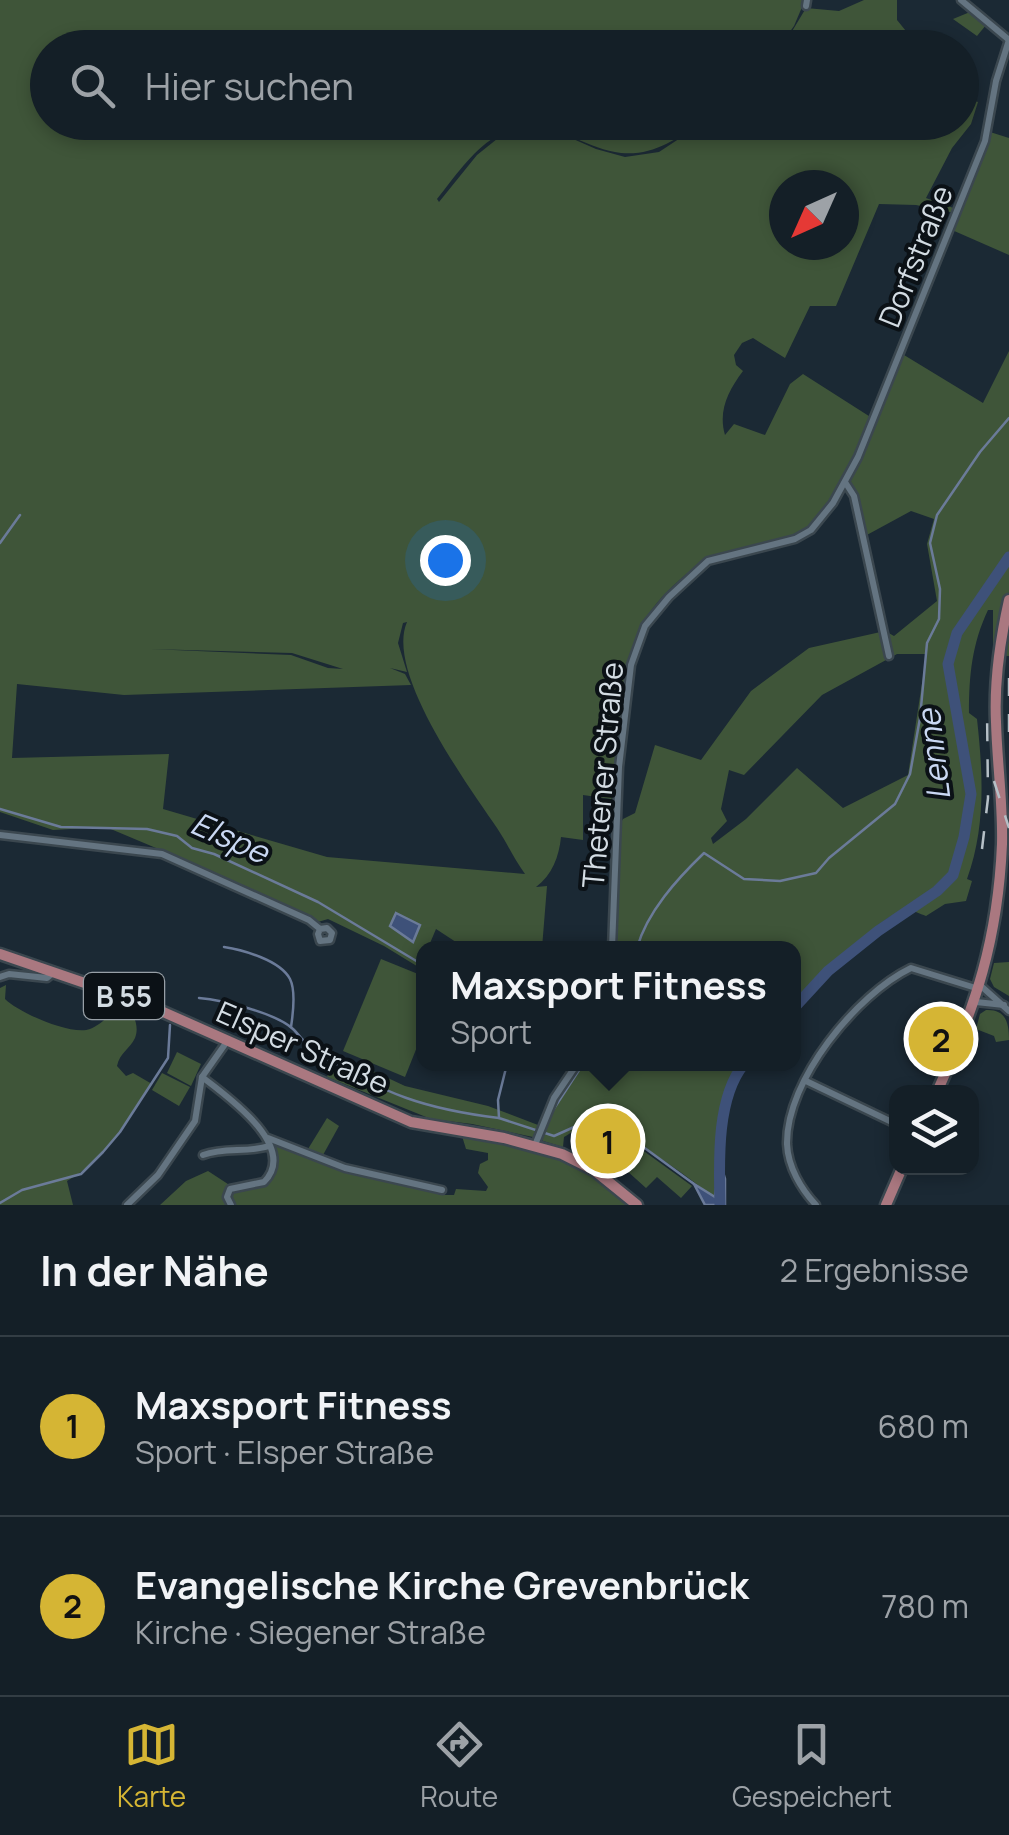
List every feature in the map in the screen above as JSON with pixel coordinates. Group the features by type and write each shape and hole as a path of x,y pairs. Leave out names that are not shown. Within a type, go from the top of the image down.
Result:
{"main road":[{"path":"939,1085 976,1002 994,928 1002,807 996,697 999,650 1009,600"},
{"name":"Elsper Straße","path":"0,954 132,999 411,1122 536,1141 584,1164 637,1205"},
{"path":"886,1205 899,1175"}],"street":[{"path":"961,0 1009,40"},
{"name":"Dorfstraße","path":"845,482 985,141 996,81 1009,40"},
{"path":"845,482 854,496 890,656"},
{"name":"Thetener Straße","path":"612,941 620,767 631,664 645,626 708,561 795,539 811,530 845,482"},
{"path":"0,835 162,854 309,920 320,929"},
{"path":"816,1205 796,1178 787,1142 789,1123 824,1044 837,1027 906,970 918,969 980,988 1007,1008"},
{"path":"0,977 8,974 46,978 54,972"},
{"path":"976,1002 1007,1008"},
{"path":"128,1205 158,1175 195,1121 202,1077 228,1039"},
{"path":"536,1141 541,1125 573,1071"},
{"path":"202,1077 258,1125 269,1142 273,1166 269,1177 256,1185 232,1187 227,1197 231,1205"},
{"path":"806,1081 889,1121"},
{"path":"202,1155 219,1149 256,1150 269,1142"},
{"path":"269,1142 345,1168 442,1190"}],"green space":[{"path":"0,0 805,0 791,30 30,30 30,140 491,140 463,166 437,199 439,202 477,155 496,140 576,140 625,157 659,152 677,140 958,140 926,198 956,209 955,213 916,205 879,204 859,251 859,170 769,170 769,260 855,260 836,306 810,306 785,358 753,338 742,343 734,355 736,365 743,371 726,402 725,435 734,424 765,435 790,384 803,374 872,418 845,479 817,521 789,538 732,550 706,561 667,592 647,616 628,664 615,795 611,799 583,795 583,840 561,837 554,865 536,887 547,886 543,941 454,941 436,929 431,941 416,941 416,966 328,919 318,922 225,877 106,827 53,830 0,812","holes":["407,622 403,643 418,698 432,727 525,874 327,857 163,809 169,754 12,758 17,684 124,695 411,685 405,674 390,668 407,672 398,643 403,623","150,649 292,653 343,669 291,655"]},
{"path":"864,0 897,0 897,20 905,30 793,30 806,8 839,11"},
{"path":"970,12 986,25 979,34 979,30 969,30 953,19"},
{"path":"990,132 1009,138 1009,255 952,230"},
{"path":"580,140 673,140 643,152 621,153"},
{"path":"1009,351 1009,656 993,655 993,610 988,610 975,648 970,686 969,713 977,719 979,739 981,800 966,901 945,904 926,916 906,911 890,917 861,940 801,1003 801,941 614,941 620,824 635,813 655,745 701,760 751,691 809,648 885,631 894,636 937,601 927,544 934,519 911,511 865,536 850,479 904,355 983,403","holes":["897,654 926,657 908,775 843,808 797,768 746,819 713,844 711,838 727,821 721,809 729,770 744,775 822,695"]},
{"path":"381,959 416,973 416,1050 405,1077 343,1051"},
{"path":"1009,962 1009,996 994,987 990,979 994,963"},
{"path":"6,985 5,999 12,1005 59,1026 90,1029 123,1005 135,1019 135,1038 117,1066 126,1076 133,1073 152,1084 104,1151 67,1181 73,1205 0,1205 0,988"},
{"path":"986,1010 1005,1018 1009,1040 996,1042 994,1036 976,1029 980,1014"},
{"path":"315,1044 405,1086 488,1106 538,1125 533,1137 431,1119 327,1077 333,1062 312,1046"},
{"path":"177,1052 201,1064 191,1086 167,1073"},
{"path":"577,1071 740,1071 731,1095 715,1199 654,1154 601,1123 592,1121 581,1126 564,1137 563,1147 543,1141 545,1123"},
{"path":"162,1073 190,1087 179,1106 152,1090"},
{"path":"327,1118 339,1126 323,1155 308,1149"},
{"path":"462,1136 526,1148 571,1163 598,1178 630,1205 160,1205 186,1181 208,1171 234,1188 266,1183 274,1168 274,1143 344,1171 438,1191 439,1195 454,1195 456,1189 486,1191 488,1187 478,1173 480,1164 488,1160 488,1153 466,1149"},
{"path":"634,1144 692,1186 681,1198 657,1177 646,1188 626,1170 624,1157"}],"water":[{"path":"396,913 420,925 413,942 390,926"},
{"path":"720,1161 725,1205 705,1205 694,1184 715,1197"}],"waterway":[{"path":"640,941 655,909 704,853 744,879 780,881 816,873 895,804 910,774 927,643 939,619 940,589 930,543 937,515 980,452 1009,418"},
{"path":"0,543 20,515"},
{"name":"Lenne","path":"801,1000 828,971 953,875 971,794 948,664 957,633 1009,557"},
{"name":"Elspe","path":"0,809 61,827 147,829 177,836 192,848 214,854 318,902 416,961"},
{"path":"224,947 260,957 285,972 293,990 291,1027"},
{"path":"199,998 234,1004 285,1023 320,1055 385,1090 449,1110 499,1118"},
{"path":"0,1203 22,1190 81,1174 103,1152 168,1058 170,1025"},
{"name":"Elspe","path":"505,1071 498,1100 499,1118 554,1136 592,1119 605,1119 694,1184"},
{"path":"551,1113 578,1071"},
{"name":"Lenne","path":"720,1205 724,1112 740,1071"}],"railway":[{"path":"1009,678 1009,735"},
{"path":"982,849 988,798 987,709"},
{"path":"994,781 1009,828"}],"place":[{"name":"Evangelische Kirche Grevenbrück","path":"941,1039"},
{"name":"Maxsport Fitness","path":"608,1141"}]}
